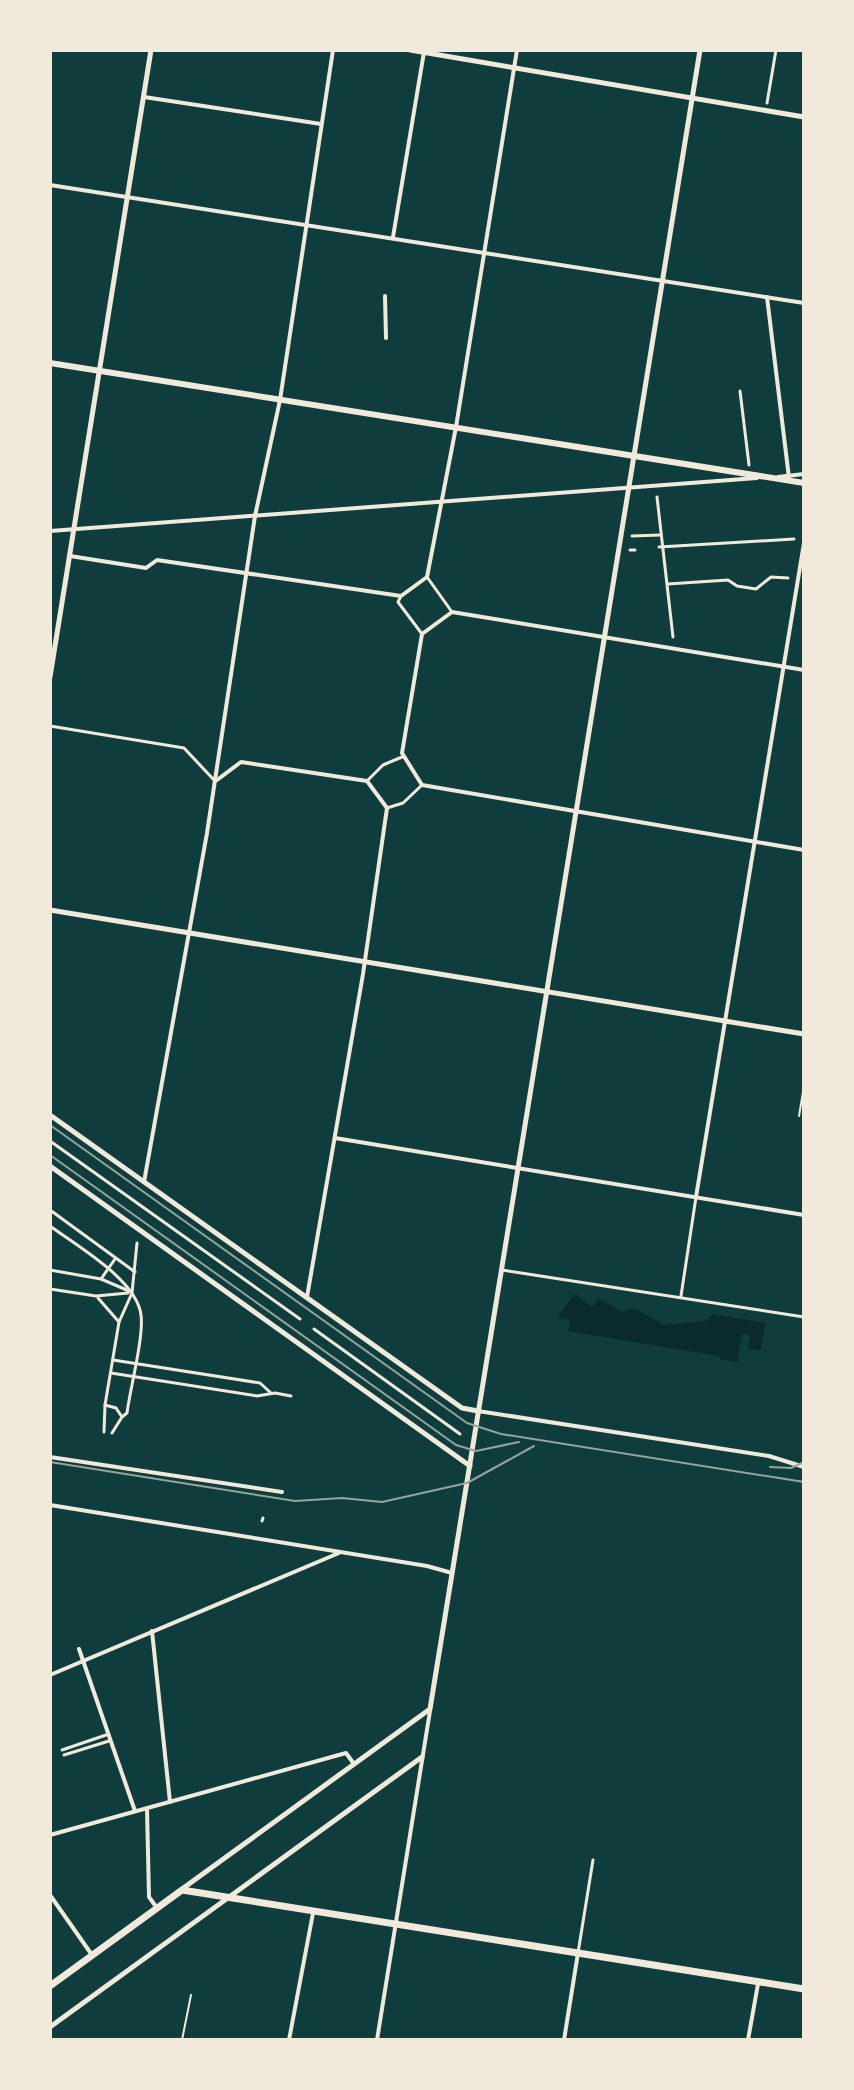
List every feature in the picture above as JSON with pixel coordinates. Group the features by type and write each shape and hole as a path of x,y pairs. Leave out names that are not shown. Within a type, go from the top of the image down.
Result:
{"main road":[{"path":"50,363 789,478 804,483"},
{"path":"50,1986 182,1890 804,1989"}],"street":[{"path":"50,677 151,50"},
{"path":"144,1182 215,781 249,572 255,516 280,400 304,225 333,50"},
{"path":"410,50 692,101 804,117"},
{"path":"452,612 427,577 456,427 517,50"},
{"path":"377,2040 700,50"},
{"path":"767,103 776,50"},
{"path":"393,238 424,51"},
{"path":"144,97 321,124"},
{"path":"50,185 804,303"},
{"path":"385,296 386,338"},
{"path":"767,297 789,478 804,474"},
{"path":"740,391 749,465"},
{"path":"50,531 774,477"},
{"path":"657,497 673,637"},
{"path":"632,536 662,535"},
{"path":"661,547 794,539"},
{"path":"681,1298 804,543"},
{"path":"70,556 146,568 157,560 398,595 427,577"},
{"path":"668,584 728,580 737,586 756,589 771,577 788,578"},
{"path":"398,595 398,602 422,634"},
{"path":"804,670 452,612 422,634 402,757 422,785 804,850"},
{"path":"50,726 184,748 215,781"},
{"path":"367,781 383,765 402,757"},
{"path":"215,781 241,762 367,781 387,808 307,1297"},
{"path":"387,808 403,803 422,785"},
{"path":"50,910 804,1034"},
{"path":"50,1115 462,1408 779,1457 804,1467"},
{"path":"335,1138 804,1215"},
{"path":"50,1141 300,1319"},
{"path":"50,1166 470,1466"},
{"path":"50,1210 135,1272"},
{"path":"50,1226 108,1268 132,1293 141,1315 127,1413 112,1433"},
{"path":"104,1432 105,1405 119,1322 132,1293 137,1243"},
{"path":"101,1279 116,1258"},
{"path":"50,1270 101,1279 132,1293"},
{"path":"502,1270 804,1317"},
{"path":"50,1289 96,1296 132,1293"},
{"path":"96,1296 119,1322"},
{"path":"314,1329 460,1434"},
{"path":"113,1360 260,1383 271,1393"},
{"path":"111,1373 257,1396 271,1393 291,1396"},
{"path":"105,1405 116,1408 122,1417"},
{"path":"50,1457 282,1492"},
{"path":"50,1505 435,1567 452,1573"},
{"path":"50,1675 341,1552"},
{"path":"152,1631 170,1802"},
{"path":"79,1649 106,1735 135,1811"},
{"path":"182,1890 430,1709"},
{"path":"62,1750 106,1735"},
{"path":"64,1755 109,1741"},
{"path":"50,1835 346,1753 354,1764"},
{"path":"50,2027 422,1757"},
{"path":"147,1808 149,1897 157,1908"},
{"path":"564,2040 593,1860"},
{"path":"50,1895 92,1955"},
{"path":"289,2040 313,1911"},
{"path":"748,2040 758,1981"}],"lane":[{"path":"799,1116 804,1086"},
{"path":"182,2040 191,1995"}],"water":[{"path":"575,1294 592,1307 598,1298 622,1312 634,1308 664,1325 706,1321 713,1314 765,1323 761,1350 748,1349 750,1335 742,1334 737,1362 720,1359 720,1356 568,1331 570,1320 557,1318"}],"tram line":[{"path":"50,1125 467,1423 501,1434 804,1482"},
{"path":"50,1155 456,1445 476,1451 519,1442"},
{"path":"50,1462 295,1501 342,1498 382,1502 467,1483 534,1446"},
{"path":"770,1467 791,1468 804,1462"}]}
